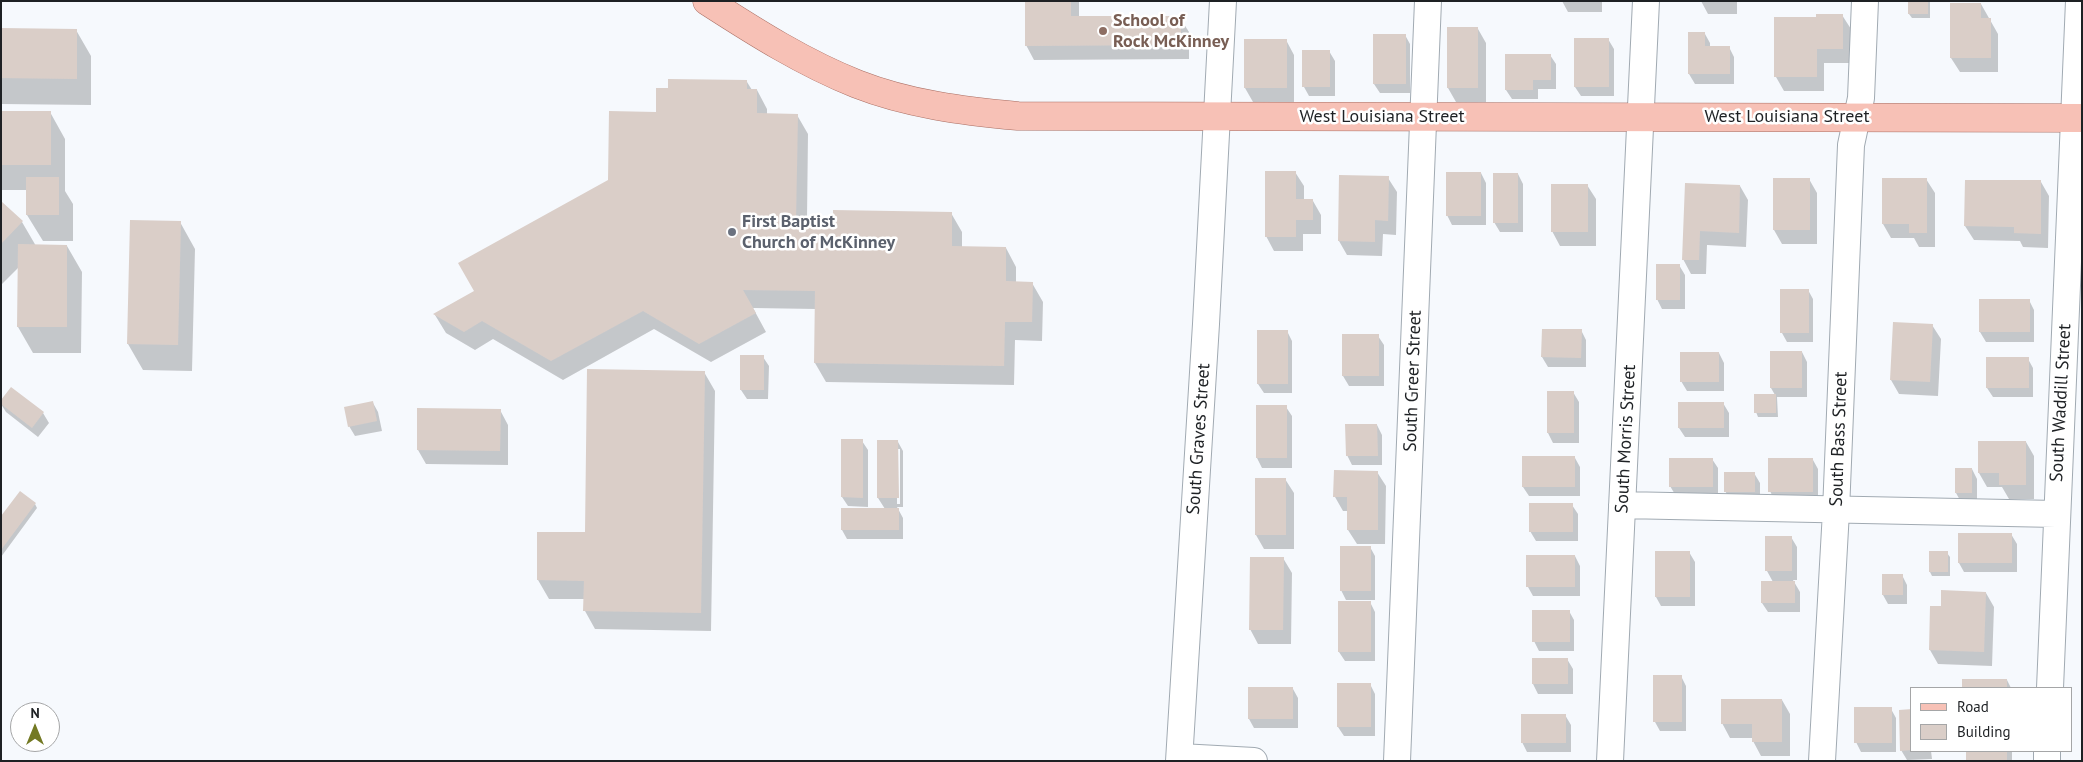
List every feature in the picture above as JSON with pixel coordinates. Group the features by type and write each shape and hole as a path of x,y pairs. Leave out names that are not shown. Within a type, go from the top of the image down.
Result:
{"main road":[{"name":"West Louisiana Street","path":"707,1 781,47 858,84 923,103 960,110 1018,116 1217,118 1641,116 2078,118"}],"street":[{"name":"South Graves Street","path":"1180,759 1223,1"},
{"name":"South Greer Street","path":"1397,761 1428,1"},
{"name":"South Morris Street","path":"1610,761 1646,1"},
{"name":"South Bass Street","path":"1822,761 1836,511 1851,145 1861,98 1865,1"},
{"name":"South Waddill Street","path":"2050,687 2056,514 2078,118 2079,1"},
{"path":"1622,505 1836,511 2056,514"},
{"path":"1180,759 1254,761"}],"building":[{"name":"School of Rock McKinney","path":"1025,1 1071,1 1071,16 1181,16 1181,45 1025,46"},
{"path":"1908,1 1928,1 1928,14 1908,14"},
{"path":"1950,3 1981,3 1981,18 1991,18 1991,58 1950,58"},
{"path":"1816,14 1843,14 1843,49 1817,49 1817,77 1774,77 1774,17 1816,17"},
{"path":"1447,27 1478,27 1478,88 1447,88"},
{"path":"1,28 77,29 77,79 1,78"},
{"path":"1688,32 1705,32 1705,46 1730,46 1730,74 1688,74"},
{"path":"1373,34 1406,34 1406,84 1373,84"},
{"path":"1574,38 1609,38 1609,87 1574,87"},
{"path":"1244,39 1287,39 1287,88 1244,88"},
{"path":"1302,50 1330,50 1330,87 1302,87"},
{"path":"1505,54 1551,54 1551,80 1533,80 1533,90 1505,90"},
{"name":"First Baptist Church of McKinney","path":"668,79 747,80 747,89 757,89 757,113 798,114 796,218 833,219 833,210 952,212 952,246 1006,247 1006,281 1033,282 1032,322 1005,322 1004,366 814,363 815,291 743,290 756,313 699,344 643,311 551,361 482,321 464,332 433,314 474,291 458,263 608,180 609,111 656,112 656,88 668,88"},
{"path":"1,111 51,111 51,165 1,165"},
{"path":"1265,171 1296,171 1296,199 1313,199 1313,220 1296,220 1296,237 1265,237"},
{"path":"1446,172 1481,172 1481,216 1446,216"},
{"path":"1493,173 1518,173 1518,223 1493,223"},
{"path":"1339,175 1389,176 1388,221 1375,220 1375,242 1338,241"},
{"path":"26,177 59,177 59,215 26,215"},
{"path":"1773,178 1810,178 1810,230 1773,230"},
{"path":"1882,178 1927,178 1927,233 1909,233 1909,224 1882,224"},
{"path":"1965,180 2041,180 2041,234 2014,233 2014,227 1964,226"},
{"path":"1685,183 1740,185 1739,233 1700,231 1699,260 1682,260"},
{"path":"1551,184 1588,184 1588,232 1551,232"},
{"path":"1,201 23,221 1,244"},
{"path":"130,220 181,221 178,345 127,344"},
{"path":"18,244 67,245 67,327 17,327"},
{"path":"1656,264 1680,264 1680,300 1656,300"},
{"path":"1780,289 1809,289 1809,333 1780,333"},
{"path":"1979,299 2030,299 2030,332 1979,332"},
{"path":"1893,322 1933,324 1930,382 1890,380"},
{"path":"1542,329 1582,329 1581,358 1541,357"},
{"path":"1257,330 1288,330 1288,384 1257,384"},
{"path":"1342,334 1379,334 1379,376 1342,376"},
{"path":"1770,351 1802,351 1802,388 1770,388"},
{"path":"1680,352 1719,352 1719,382 1680,382"},
{"path":"740,355 764,355 764,390 740,390"},
{"path":"1986,357 2029,357 2029,388 1986,388"},
{"path":"587,369 705,371 701,613 583,611 584,581 537,580 537,532 585,532"},
{"path":"11,387 44,412 32,428 1,404 1,400"},
{"path":"1547,391 1574,391 1574,433 1547,433"},
{"path":"1754,394 1776,394 1776,413 1754,413"},
{"path":"373,401 377,421 348,427 344,407"},
{"path":"1678,402 1724,402 1724,428 1678,428"},
{"path":"1256,405 1287,405 1287,458 1256,458"},
{"path":"417,408 501,409 500,451 417,450"},
{"path":"1345,424 1377,424 1378,456 1346,456"},
{"path":"841,439 863,439 863,498 841,497"},
{"path":"877,440 898,440 899,498 877,498"},
{"path":"1978,441 2026,441 2026,485 1999,485 1999,473 1978,473"},
{"path":"1522,456 1575,456 1575,487 1522,487"},
{"path":"1669,458 1713,458 1713,487 1669,487"},
{"path":"1768,458 1813,458 1813,492 1768,492"},
{"path":"1955,468 1972,468 1972,493 1955,493"},
{"path":"1334,470 1378,471 1378,530 1347,530 1347,497 1333,497"},
{"path":"1724,472 1755,472 1755,492 1724,492"},
{"path":"1255,478 1286,478 1286,535 1255,535"},
{"path":"20,491 36,503 1,550 1,516"},
{"path":"1529,503 1573,503 1573,532 1529,532"},
{"path":"841,508 899,508 899,530 841,530"},
{"path":"1958,533 2012,533 2012,563 1958,563"},
{"path":"1765,536 1792,536 1792,571 1765,571"},
{"path":"1340,546 1371,546 1371,591 1340,591"},
{"path":"1655,551 1690,551 1690,597 1655,597"},
{"path":"1929,551 1948,551 1948,572 1929,572"},
{"path":"1526,555 1575,555 1575,587 1526,587"},
{"path":"1250,557 1284,557 1283,630 1249,630"},
{"path":"1882,574 1903,574 1903,595 1882,595"},
{"path":"1761,581 1795,581 1795,603 1761,603"},
{"path":"1941,590 1986,592 1984,652 1929,650 1930,606 1941,606"},
{"path":"1338,601 1371,601 1371,652 1338,652"},
{"path":"1532,610 1570,610 1570,642 1532,642"},
{"path":"1532,658 1568,658 1568,684 1532,684"},
{"path":"1653,675 1682,675 1682,722 1653,722"},
{"path":"1962,679 2007,679 2007,687 1962,687"},
{"path":"1337,683 1371,683 1371,727 1337,727"},
{"path":"1248,687 1293,687 1293,719 1248,719"},
{"path":"1721,699 1782,699 1782,742 1752,742 1752,724 1721,724"},
{"path":"1854,707 1892,707 1892,743 1854,743"},
{"path":"1910,709 1910,750 1900,751 1899,710"},
{"path":"1521,714 1566,714 1566,743 1521,743"},
{"path":"1966,752 2007,752 2007,761 1966,761"}],"place":[{"name":"School of Rock McKinney","path":"1103,31"},
{"name":"First Baptist Church of McKinney","path":"732,232"}]}
